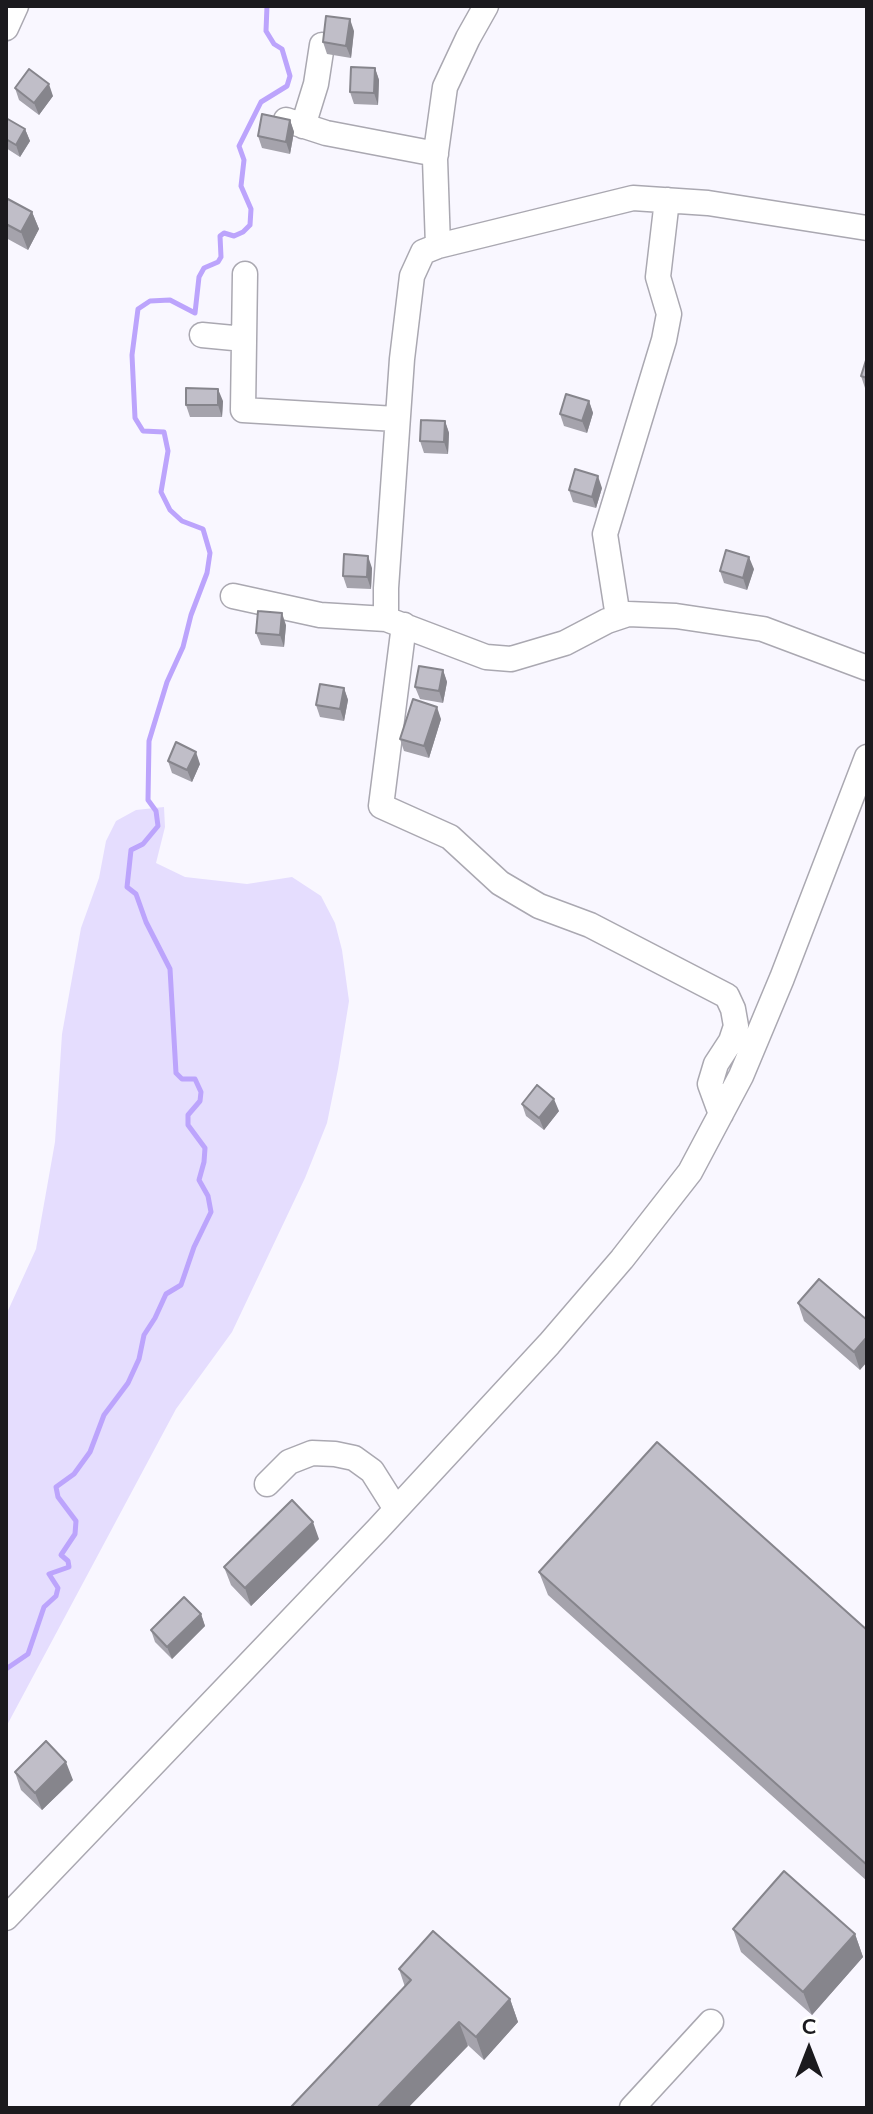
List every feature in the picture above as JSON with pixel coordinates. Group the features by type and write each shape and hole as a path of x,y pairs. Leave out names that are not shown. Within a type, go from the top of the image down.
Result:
{"street":[{"path":"6,28 16,6"},
{"path":"438,246 436,154 445,87 486,6"},
{"path":"322,45 316,84 294,123 326,133 436,154"},
{"path":"721,1114 710,1084 716,1064 731,1041 736,1026 727,996 590,925 539,906 500,883 450,837 381,806 395,622 387,540 396,419 412,276 423,252 438,246 633,198 708,203 867,228"},
{"path":"618,617 605,534 664,340 669,314 658,277 667,200"},
{"path":"245,274 243,410 396,419"},
{"path":"202,335 244,339"},
{"path":"233,596 320,615 395,622 486,657 511,659 565,643 607,621 628,614 676,616 752,626 867,668"},
{"path":"6,1918 549,1344 622,1259 690,1172 741,1076 867,757"},
{"path":"267,1484 289,1462 312,1453 335,1454 354,1458 372,1471 396,1509"},
{"path":"632,2108 711,2022"}],"shaded area":[{"path":"164,807 165,827 156,863 185,877 247,884 292,877 321,896 335,923 349,1001 338,1069 327,1123 305,1178 232,1332 176,1409 6,1727 6,1315 36,1249 55,1142 62,1034 81,928 99,878 106,841 116,821 136,810"}],"building":[{"path":"326,16 350,19 346,46 323,42"},
{"path":"351,67 375,68 374,93 350,92"},
{"path":"29,69 49,84 34,103 15,88"},
{"path":"262,114 290,120 286,142 258,136"},
{"path":"6,118 25,129 16,145 6,139"},
{"path":"6,198 32,212 21,232 6,224"},
{"path":"867,357 867,378 861,376"},
{"path":"186,388 218,389 218,405 186,405"},
{"path":"566,394 589,401 582,421 560,414"},
{"path":"421,420 445,421 444,442 420,441"},
{"path":"575,469 598,476 592,497 569,490"},
{"path":"726,550 749,557 743,578 720,571"},
{"path":"344,554 368,556 367,577 343,576"},
{"path":"258,611 282,613 280,635 256,633"},
{"path":"419,666 443,670 439,691 415,687"},
{"path":"320,684 344,688 340,709 316,705"},
{"path":"413,699 437,707 424,746 400,739"},
{"path":"176,742 196,752 187,770 168,761"},
{"path":"537,1085 554,1099 539,1118 522,1104"},
{"path":"819,1279 867,1320 867,1337 854,1352 798,1303"},
{"path":"657,1442 867,1630 867,1865 539,1572"},
{"path":"292,1500 313,1522 245,1588 224,1567"},
{"path":"184,1597 201,1614 167,1647 151,1630"},
{"path":"46,1741 66,1762 35,1793 15,1772"},
{"path":"784,1871 855,1934 803,1992 733,1929"},
{"path":"433,1931 510,1999 476,2037 459,2022 377,2108 292,2108 411,1980 399,1969"}],"waterway":[{"path":"6,1669 28,1654 44,1607 56,1596 58,1588 49,1574 69,1567 68,1561 61,1555 75,1534 76,1521 58,1497 56,1487 74,1474 90,1452 104,1415 128,1383 139,1359 144,1335 166,1294 181,1285 194,1247 211,1212 208,1196 199,1180 205,1148 188,1125 188,1115 200,1101 201,1092 195,1079 182,1079 176,1073 170,969 146,922 136,894 127,887 131,850 143,844 158,826 156,811 148,800 149,741 167,682 183,647 207,573 210,553 203,529 182,521 170,510 161,492 168,451 164,432 143,431 135,418 132,355 138,309 150,301 170,300 195,313 199,277 204,268 218,262 221,257 220,236 224,233 234,236 250,225 251,209 241,186 244,160 239,146 261,102 287,86 290,76 282,49 274,44 266,31 267,6"}]}
